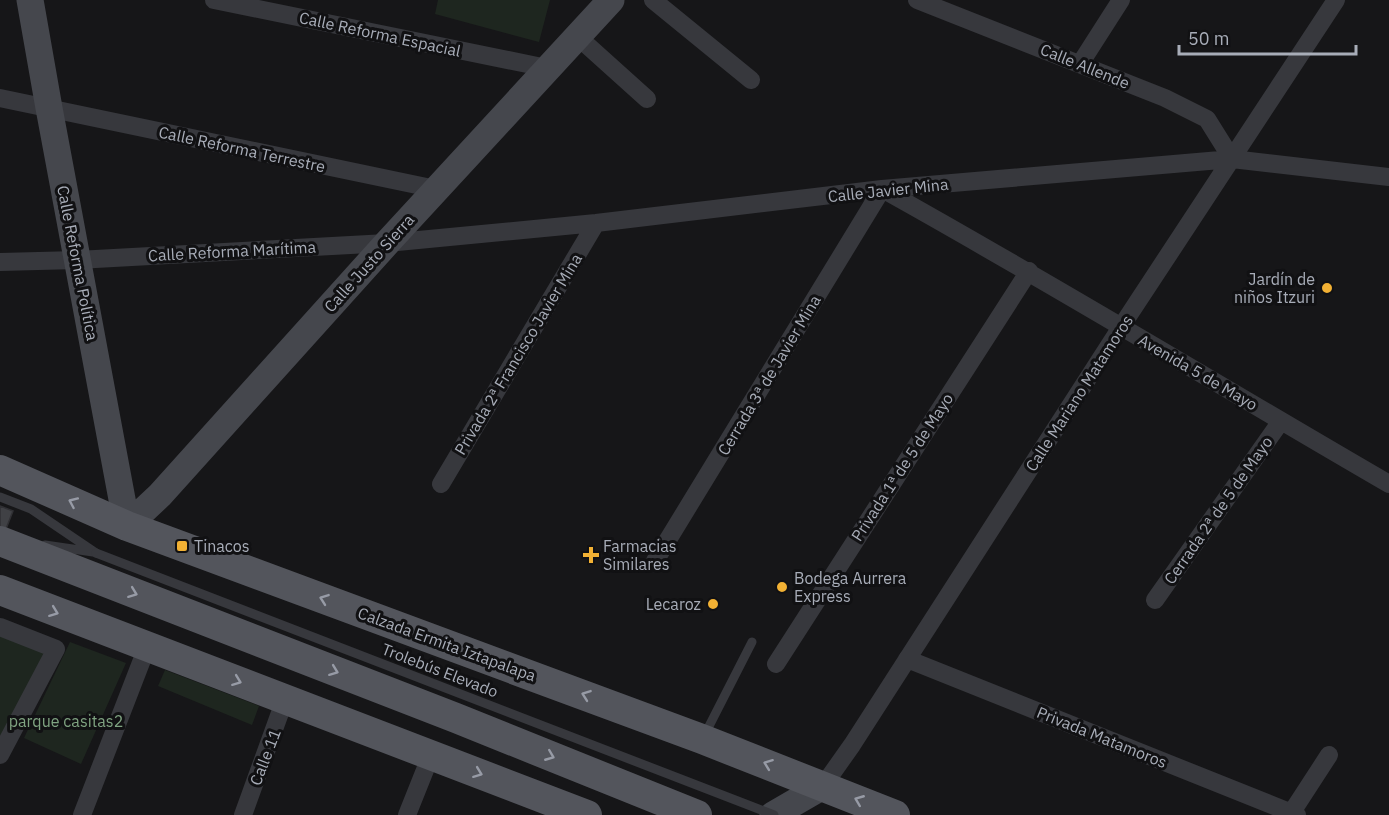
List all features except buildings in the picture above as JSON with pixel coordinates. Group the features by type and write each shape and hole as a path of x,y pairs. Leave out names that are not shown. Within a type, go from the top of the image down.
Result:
{"main road":[{"name":"Calzada Ermita Iztapalapa","path":"0,470 127,526 702,738 895,815"},
{"path":"0,541 456,718 698,815"},
{"path":"0,590 431,755 572,813"}],"street":[{"name":"Calle Reforma Política","path":"30,0 48,108 127,526"},
{"name":"Calle Reforma Espacial","path":"214,0 547,68"},
{"name":"Calle Justo Sierra","path":"127,526 160,495 436,189 611,0"},
{"path":"653,0 751,81"},
{"name":"Calle Allende","path":"917,0 1165,98 1207,119 1232,159"},
{"path":"1080,64 1121,0"},
{"name":"Calle Mariano Matamoros","path":"823,786 907,660 1120,327 1336,0"},
{"path":"577,36 647,99"},
{"name":"Calle Reforma Terrestre","path":"0,98 436,189"},
{"name":"Calle Javier Mina","path":"387,243 596,223 882,189 1232,159 1389,177"},
{"name":"Avenida 5 de Mayo","path":"882,189 1029,271 1120,327 1389,484"},
{"name":"Cerrada 3ª de Javier Mina","path":"655,561 882,189"},
{"name":"Privada 2ª Francisco Javier Mina","path":"441,484 596,223"},
{"name":"Calle Reforma Marítima","path":"0,262 387,243"},
{"name":"Privada 1ª de 5 de Mayo","path":"776,664 1029,271"},
{"name":"Cerrada 2ª de 5 de Mayo","path":"1155,600 1281,421"},
{"path":"0,627 56,649 0,755"},
{"path":"82,815 147,647"},
{"name":"Privada Matamoros","path":"907,660 1294,814"},
{"name":"Calle 11","path":"243,815 285,699"},
{"path":"407,815 431,755"},
{"path":"1294,814 1329,755"},
{"path":"775,815 823,786"}],"lane":[{"name":"Trolebús Elevado","path":"0,497 31,509 96,553"},
{"name":"Trolebús Elevado","path":"0,536 12,540 96,553 775,815"},
{"path":"702,738 752,642"}],"green space":[{"path":"438,0 550,0 539,42 435,14"},
{"path":"0,635 48,653 0,742"},
{"name":"parque casitas2","path":"70,642 126,663 81,764 24,738"},
{"path":"165,670 259,706 252,725 158,686"}],"place":[{"name":"Jardín de niños Itzuri","path":"1327,288"},
{"name":"Tinacos","path":"182,546"},
{"name":"Farmacias Similares","path":"591,555"},
{"name":"Bodega Aurrera Express","path":"782,587"},
{"name":"Lecaroz","path":"713,604"}]}
